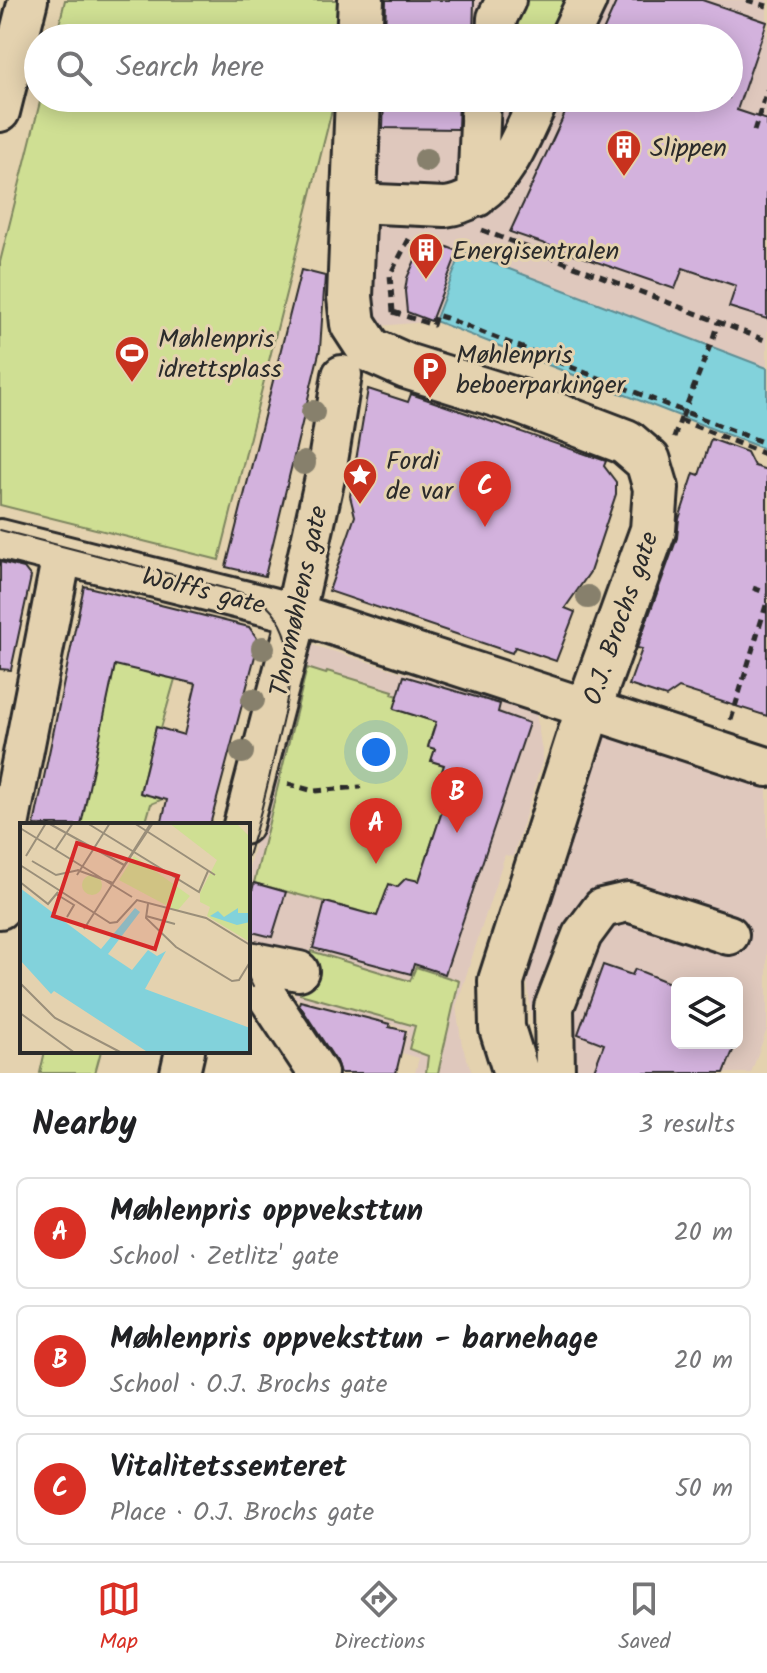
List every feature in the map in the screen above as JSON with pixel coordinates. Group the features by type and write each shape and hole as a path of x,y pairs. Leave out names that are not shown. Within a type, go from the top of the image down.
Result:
{"main road":[{"path":"360,24 361,0"},
{"name":"Thormøhlens gate","path":"353,359 350,297 357,112"},
{"name":"O.J. Brochs gate","path":"353,359 381,357 433,388 521,402 626,442 648,461 656,488 653,530 589,707 501,981 502,1028 516,1073"}],"street":[{"path":"0,112 28,0"},
{"path":"483,24 484,0"},
{"path":"497,24 506,0"},
{"path":"576,24 587,0"},
{"path":"477,197 480,112"},
{"path":"354,203 445,207 477,197 499,178 533,112"},
{"name":"Thormøhlens gate","path":"244,823 293,634 295,613 353,359"},
{"name":"Wolffs gate","path":"0,539 295,613 767,767"},
{"path":"6,903 11,851 7,836 62,555"},
{"path":"555,1073 554,1007 582,935 602,908 628,902 729,935"},
{"path":"250,961 299,971"},
{"path":"250,965 318,1073"},
{"path":"180,1073 185,1053"}],"path":[{"path":"747,0 767,6"},
{"path":"754,131 767,90"},
{"path":"477,197 477,229 767,341"},
{"path":"353,359 393,312 390,275 410,238 422,236"},
{"path":"393,312 433,325 436,315 446,318 767,444"},
{"path":"718,322 681,419 767,455"},
{"path":"753,588 767,593"},
{"path":"721,752 767,602"},
{"path":"256,777 314,791 361,787"}],"shaded area":[{"path":"359,0 767,0 767,368 463,251 435,321 335,330 351,112 743,112 743,24 357,24"},
{"path":"306,643 536,713 543,758 513,857 505,855 456,1007 462,1045 472,1073 415,1073 419,1058 402,1053 408,1029 294,998 305,954 250,939 250,863"},
{"path":"590,713 767,783 767,1029 751,1073 538,1073 526,972"}],"green space":[{"path":"65,0 344,0 345,24 59,24"},
{"path":"513,0 569,0 557,24 504,24"},
{"name":"Møhlenpris idrettsplass","path":"38,112 331,112 219,560 0,505 0,262"},
{"path":"122,632 148,654 144,672 175,679 161,728 156,727 140,792 163,799 151,804 146,823 80,823"},
{"path":"307,668 393,691 392,694 398,696 395,709 436,722 428,746 435,749 431,761 444,765 440,777 452,781 419,881 382,902 376,920 356,910 254,883"},
{"path":"311,951 410,981 416,967 459,981 438,1073 426,1073 428,1056 409,1049 415,1026 300,994"},
{"path":"45,1053 100,1053 95,1073 40,1073"}],"water":[{"path":"462,251 767,368 767,450 435,321"}],"building":[{"path":"386,0 474,0 473,24 385,24"},
{"name":"Slippen","path":"617,0 702,0 767,22 743,92 743,24 606,24"},
{"path":"384,112 459,112 458,129 383,128"},
{"name":"Slippen","path":"566,112 743,112 767,120 767,319 729,307 736,286 683,268 675,289 510,232"},
{"name":"Energisentralen","path":"434,242 458,251 431,321 407,312 405,291 416,258"},
{"path":"301,270 325,276 320,349 265,576 226,567"},
{"path":"368,389 408,402 411,394 606,461 604,466 616,482 616,494 590,572 565,608 575,612 556,661 515,647 512,653 329,591 355,516 350,496"},
{"path":"711,439 747,452 754,466 767,470 767,716 679,688 666,697 629,685 642,649 637,648 677,538 679,519 694,473 699,475"},
{"path":"0,562 24,568 31,577 11,670 0,669"},
{"path":"84,586 249,627 259,641 211,823 161,823 167,800 140,793 156,727 184,735 196,684 115,665 81,823 34,823"},
{"path":"404,676 500,704 498,712 529,723 445,974 414,964 411,974 313,948 325,902 377,916 389,884 397,887 406,878 419,881 452,781 440,777 444,765 431,761 435,749 428,747 436,722 394,709"},
{"path":"254,883 286,892 272,937 250,932 250,899"},
{"path":"603,965 632,975 635,969 671,984 671,1049 734,1049 724,1073 593,1073 604,1044 578,1034"},
{"path":"300,1001 406,1031 396,1073 340,1073"}],"tram line":[{"path":"0,530 239,592 267,606 279,621 290,656 288,693 250,849"},
{"path":"250,981 253,987"}],"place":[{"name":"Slippen","path":"624,178"},
{"name":"Energisentralen","path":"426,281"},
{"name":"Møhlenpris idrettsplass","path":"132,384"},
{"name":"Møhlenpris beboerparkinger","path":"430,400"},
{"name":"Fordi de var","path":"360,506"},
{"name":"Vitalitetssenteret","path":"485,527"},
{"name":"Møhlenpris oppveksttun - barnehage","path":"457,833"},
{"name":"Møhlenpris oppveksttun","path":"376,864"}]}
